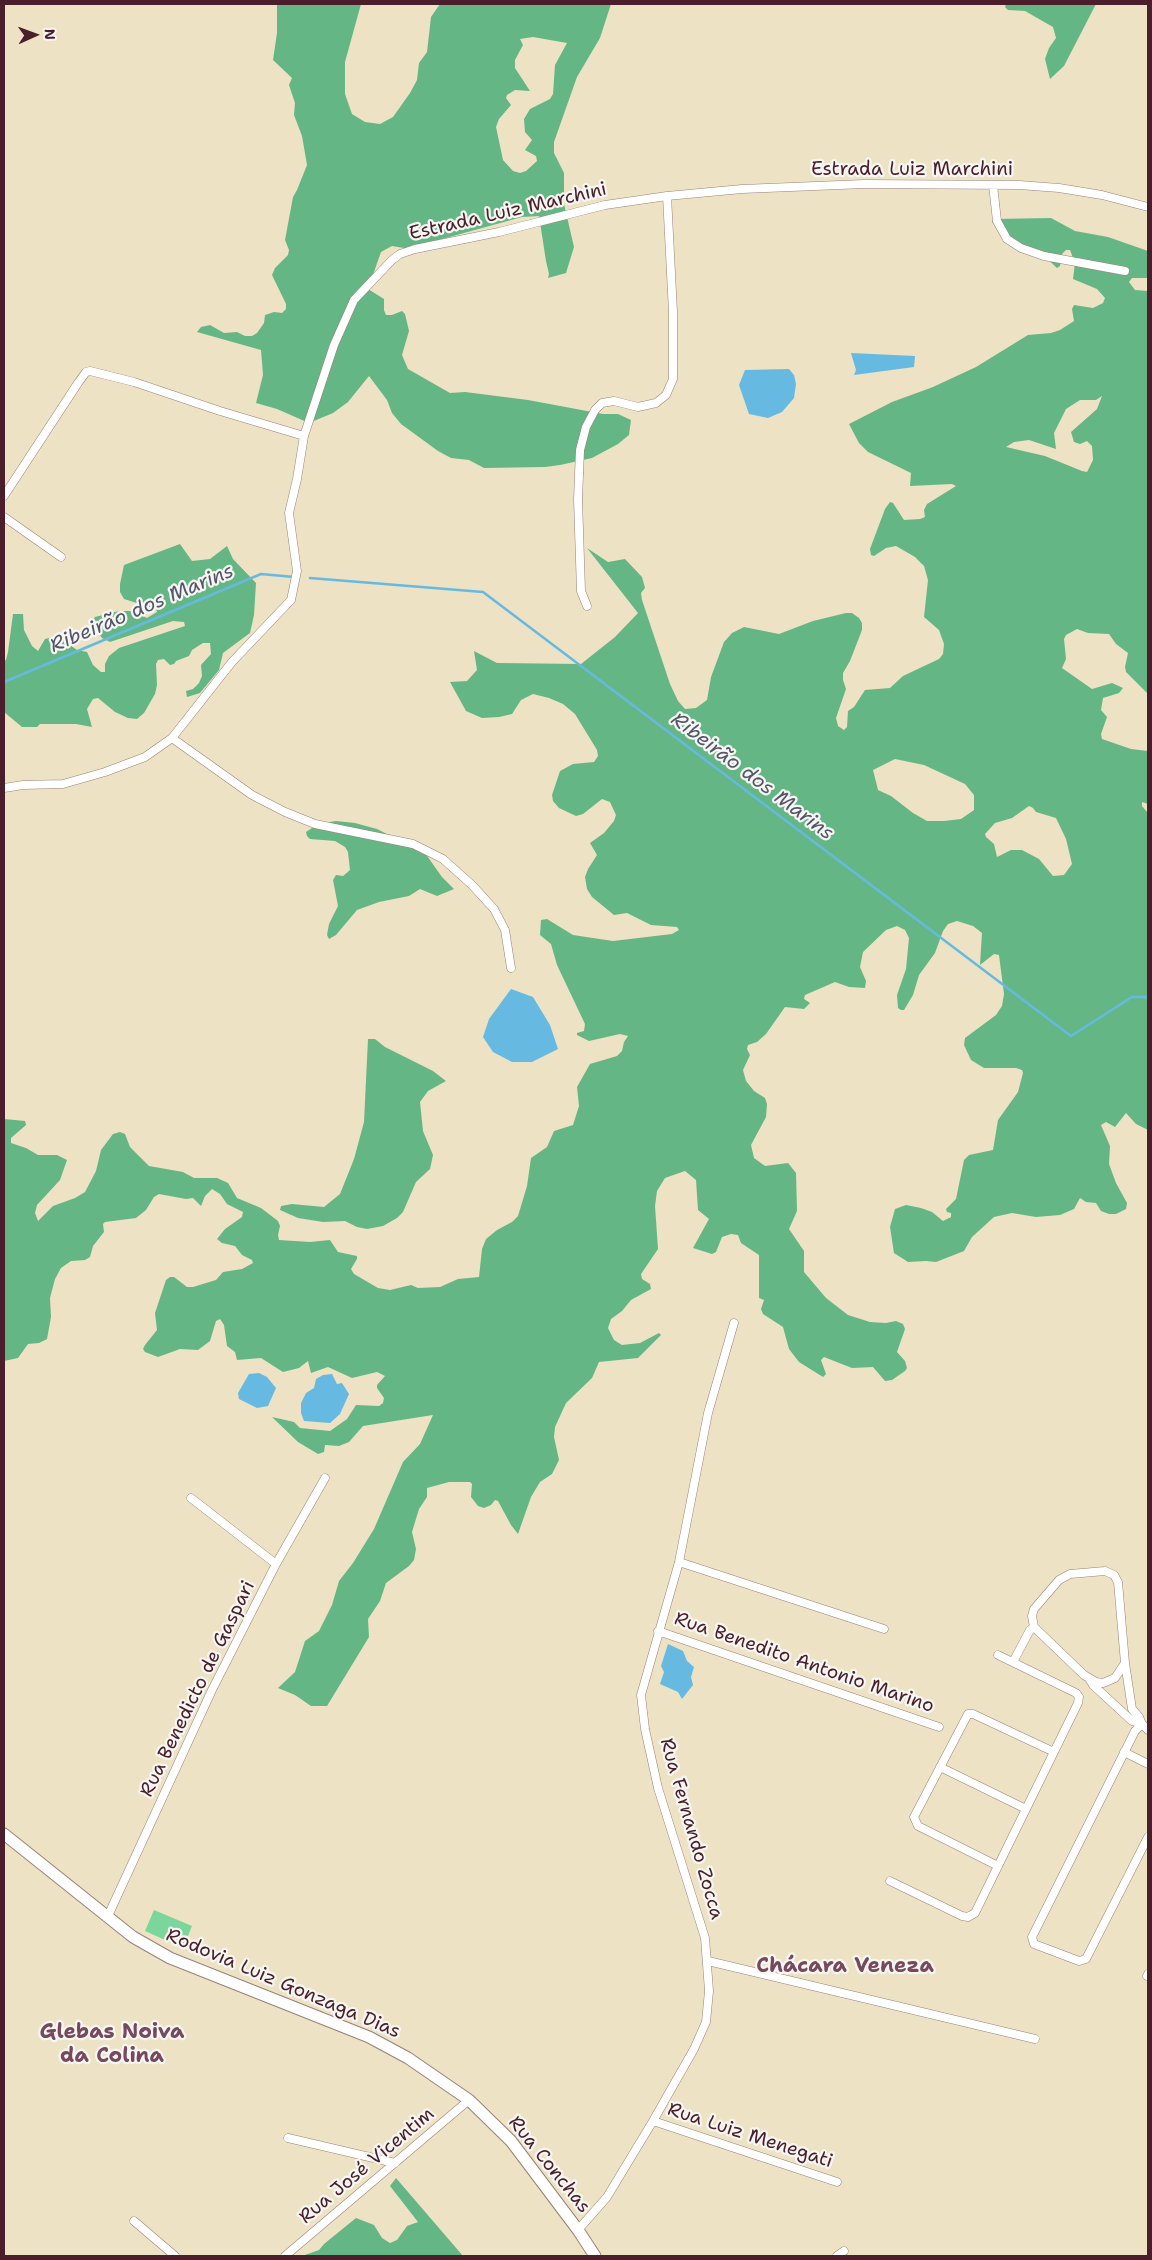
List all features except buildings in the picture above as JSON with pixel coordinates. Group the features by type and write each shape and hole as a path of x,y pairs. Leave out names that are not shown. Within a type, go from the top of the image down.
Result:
{"main road":[{"name":"Rodovia Luiz Gonzaga Dias","path":"4,1834 133,1937 170,1958 369,2037 408,2058 469,2100"},
{"name":"Rua Conchas","path":"469,2100 512,2141 595,2256"}],"street":[{"name":"Estrada Luiz Marchini","path":"4,788 23,785 64,784 105,772 145,757 172,738 232,662 291,600 297,571 289,513 304,436 334,345 354,300 392,260 415,249 500,232 566,213 605,205 667,196 742,189 864,184 993,185 1059,188 1127,200 1148,207"},
{"path":"993,185 997,221 1006,239 1021,248 1044,256 1125,271"},
{"path":"587,606 581,591 578,499 580,450 586,427 595,410 602,403 614,401 638,407 656,403 666,395 673,379 667,196"},
{"path":"4,496 78,383 86,372 90,371 134,382 220,411 304,436"},
{"path":"4,517 61,557"},
{"path":"172,738 252,795 285,812 315,824 413,844 443,859 472,885 494,909 505,930 511,968"},
{"name":"Rua Fernando Zocca","path":"578,2230 607,2197 694,2049 706,2022 708,1961 705,1938 658,1788 645,1729 641,1694 679,1562 708,1412 734,1323"},
{"name":"Rua Benedicto de Gaspari","path":"107,1918 212,1690 276,1564 325,1478"},
{"path":"191,1498 276,1564"},
{"path":"679,1562 884,1629"},
{"path":"1142,1724 1132,1721 1092,1685 1090,1680 1034,1627 1032,1612 1055,1582 1070,1574 1108,1572 1114,1575 1118,1582 1125,1663 1132,1709 1148,1730"},
{"path":"1013,1662 1030,1630 1034,1627"},
{"name":"Rua Benedito Antonio Marino","path":"658,1631 939,1727"},
{"path":"890,1881 968,1917 974,1913 1078,1703 1079,1697 1076,1693 998,1655"},
{"path":"1090,1680 1103,1683 1110,1681 1120,1674 1125,1663"},
{"path":"998,1866 915,1822 914,1817 966,1714 969,1713 1054,1752"},
{"path":"1142,1724 1135,1731 1124,1752 1032,1936 1034,1944 1079,1961 1086,1959 1148,1837"},
{"path":"1124,1752 1148,1764"},
{"path":"940,1767 1026,1809"},
{"path":"708,1961 1035,2040"},
{"name":"Rua José Vicentim","path":"285,2256 469,2100"},
{"name":"Rua Luiz Menegati","path":"653,2121 837,2182"},
{"path":"288,2138 394,2163"},
{"path":"134,2221 175,2256"},
{"path":"837,2256 844,2251"}],"green space":[{"path":"277,4 361,4 345,62 345,94 352,114 365,122 380,124 393,117 417,80 419,63 427,52 431,17 440,4 611,4 600,38 577,77 554,142 554,153 564,173 564,204 574,247 566,273 548,278 549,274 539,216 522,217 435,241 416,250 392,246 381,252 368,289 384,299 386,315 402,311 405,314 409,331 402,355 408,369 450,393 465,392 528,400 603,414 618,414 631,420 629,435 618,444 592,458 545,467 484,468 469,460 451,458 438,451 401,424 392,413 387,400 369,376 348,402 333,413 309,423 277,409 256,403 263,375 261,350 197,332 201,327 210,325 224,333 237,332 245,336 252,336 257,333 264,323 265,315 274,312 282,313 286,309 286,304 272,275 275,268 288,255 289,250 285,240 293,197 307,165 302,136 294,115 295,103 289,85 292,78 273,60 277,33","holes":["533,37 567,43 555,65 553,94 550,99 530,109 524,119 525,132 532,140 525,150 536,156 537,161 526,171 520,173 513,171 503,160 496,127 499,119 511,105 506,98 507,95 515,90 530,91 515,68 515,60 523,45 520,39"]},
{"path":"1006,4 1096,4 1064,66 1050,79 1045,59 1049,48 1056,38 1053,27 1025,11 1008,10 1005,7"},
{"path":"1051,218 1075,231 1108,237 1148,251 1148,278 1132,278 1129,282 1135,290 1148,291 1148,694 1126,672 1125,667 1128,653 1116,644 1109,634 1088,633 1077,629 1066,635 1064,639 1066,659 1062,668 1092,689 1112,683 1123,688 1119,693 1103,698 1101,710 1107,717 1101,734 1102,739 1131,749 1148,751 1148,804 1142,802 1142,806 1148,813 1148,1130 1136,1124 1126,1113 1115,1127 1106,1122 1101,1125 1110,1146 1109,1164 1116,1183 1127,1203 1126,1209 1116,1214 1109,1214 1101,1211 1096,1203 1086,1202 1080,1198 1074,1209 1060,1215 1036,1217 1012,1213 994,1217 972,1237 964,1251 936,1262 908,1262 894,1253 890,1227 895,1209 906,1205 932,1212 943,1221 951,1217 951,1213 947,1212 946,1209 956,1199 964,1160 969,1155 993,1150 998,1120 1018,1092 1023,1073 1022,1070 1016,1068 984,1068 971,1060 964,1045 965,1038 996,1015 1002,1006 1004,994 999,955 994,954 980,965 982,933 973,926 957,921 948,924 943,931 935,953 919,975 913,995 904,1010 901,1010 898,1008 897,995 906,969 909,938 905,930 897,926 886,930 863,952 860,967 866,981 865,988 849,987 835,982 805,995 804,999 810,1003 804,1009 785,1007 766,1034 757,1042 748,1045 747,1049 750,1055 743,1070 746,1081 754,1091 765,1098 767,1104 766,1117 751,1145 754,1158 765,1166 788,1163 796,1173 797,1211 789,1229 804,1251 804,1272 826,1298 848,1315 870,1322 886,1323 896,1321 903,1324 905,1329 897,1352 905,1361 907,1368 905,1371 892,1380 885,1381 873,1367 852,1368 824,1357 821,1360 826,1374 823,1377 799,1362 789,1349 783,1327 763,1314 761,1309 764,1300 759,1298 759,1255 741,1243 738,1235 731,1234 722,1237 716,1252 712,1254 693,1248 709,1219 698,1210 696,1180 685,1171 665,1178 657,1191 655,1206 658,1249 641,1274 642,1279 650,1284 651,1289 631,1300 622,1311 611,1319 608,1328 614,1340 622,1345 640,1343 659,1333 661,1335 638,1358 599,1362 592,1378 566,1403 555,1427 554,1437 559,1460 552,1474 540,1482 531,1497 518,1534 498,1501 495,1500 491,1505 484,1508 478,1506 471,1497 472,1484 470,1482 449,1482 427,1488 427,1497 419,1509 412,1532 416,1549 414,1560 386,1583 380,1601 368,1619 369,1637 327,1706 311,1706 295,1695 278,1688 295,1672 305,1641 319,1631 332,1605 339,1581 353,1563 374,1529 403,1462 420,1444 433,1415 363,1426 349,1442 339,1446 325,1445 324,1452 318,1454 298,1442 272,1417 294,1422 300,1428 330,1431 347,1419 356,1405 379,1406 383,1403 384,1398 377,1385 385,1376 377,1372 352,1378 328,1367 311,1373 308,1361 299,1368 283,1372 261,1358 237,1360 235,1352 227,1346 224,1325 220,1319 216,1321 210,1341 198,1350 180,1349 158,1357 145,1352 143,1349 145,1345 157,1330 155,1313 166,1280 174,1277 187,1287 193,1287 216,1280 223,1272 242,1269 253,1263 252,1260 242,1255 235,1246 222,1243 217,1239 225,1229 242,1217 243,1212 227,1204 220,1194 212,1189 205,1196 201,1206 193,1198 186,1199 159,1194 154,1197 146,1210 136,1218 105,1222 103,1224 104,1232 93,1246 90,1257 85,1260 71,1261 61,1268 55,1279 50,1298 51,1317 47,1339 39,1343 28,1344 18,1358 4,1361 4,1119 25,1121 26,1125 11,1138 11,1143 26,1148 38,1155 57,1155 67,1160 60,1180 37,1205 35,1213 38,1221 53,1206 85,1192 96,1171 101,1150 113,1134 120,1132 125,1134 130,1147 149,1166 183,1172 194,1178 217,1178 228,1183 237,1198 261,1208 278,1221 280,1226 279,1240 310,1242 330,1240 338,1252 357,1256 351,1269 354,1274 378,1288 390,1290 411,1285 418,1288 440,1287 458,1279 479,1277 482,1249 486,1239 518,1216 527,1186 531,1158 547,1147 554,1131 573,1125 579,1106 577,1087 590,1064 617,1056 622,1051 628,1036 620,1034 589,1041 577,1035 577,1033 584,1031 585,1024 557,965 551,944 540,935 541,920 547,919 573,935 613,941 672,934 679,930 677,927 651,925 627,913 614,915 592,897 587,889 585,877 597,855 590,843 604,833 614,821 616,815 610,802 602,799 583,814 576,816 559,808 553,801 552,795 560,771 573,764 594,762 598,756 597,750 575,714 563,704 533,694 521,700 512,714 482,718 466,711 450,682 467,681 477,670 474,651 497,663 581,664 615,637 638,613 587,548 608,562 625,559 642,577 645,588 641,593 642,600 670,684 678,701 685,709 696,708 707,700 711,677 724,642 732,633 744,627 779,634 813,621 846,613 852,613 859,618 862,623 862,630 850,661 843,673 846,689 836,718 838,726 844,730 847,727 848,711 854,707 865,690 890,688 903,676 939,659 943,654 944,644 939,630 924,617 928,580 924,566 915,557 896,546 886,548 874,556 871,555 870,549 885,509 890,502 893,503 904,520 920,519 925,517 924,510 927,504 956,486 952,484 910,486 911,473 868,452 859,443 849,424 892,402 933,387 976,367 1028,335 1051,333 1060,330 1074,321 1072,309 1074,305 1093,308 1103,303 1105,298 1097,289 1073,279 1075,263 1070,250 1066,250 1062,254 1060,266 1057,268 1041,253 1002,236 992,222 994,219","holes":["1102,396 1097,409 1071,432 1074,442 1080,444 1087,441 1092,446 1093,460 1087,472 1045,456 1006,447 1014,442 1029,440 1056,449 1054,433 1066,409 1080,400 1096,400","895,759 924,765 965,784 974,795 974,810 961,819 927,821 891,796 878,790 873,770","1029,806 1036,812 1056,818 1066,839 1072,864 1064,875 1053,876 1039,859 1022,850 1011,850 997,857 994,844 985,834 995,823 1012,818"]},
{"path":"180,544 192,561 210,559 227,546 233,559 256,583 254,615 250,633 223,653 219,670 200,693 187,697 186,691 193,689 199,683 202,676 201,665 211,654 210,643 203,643 192,650 189,656 176,661 174,664 170,665 164,659 158,660 156,664 157,685 155,694 144,713 137,719 128,718 115,712 98,698 93,699 87,709 92,727 76,724 40,724 37,727 22,727 4,712 4,661 8,652 13,614 23,614 24,630 32,646 38,651 45,639 60,638 77,650 87,652 93,665 101,672 105,672 105,664 109,656 119,648 185,626 184,622 173,621 110,642 102,638 91,623 95,617 119,611 133,611 147,618 157,612 156,609 124,599 120,592 120,584 124,565"},
{"path":"336,821 355,823 377,829 425,853 442,877 454,889 437,896 420,889 409,896 379,902 357,910 336,935 329,939 327,935 329,924 338,906 333,880 336,875 343,876 350,870 348,852 345,847 335,841 310,839 306,832 318,824"},
{"path":"368,1039 375,1039 385,1047 433,1071 446,1081 428,1091 420,1102 423,1131 433,1155 430,1169 416,1182 403,1212 383,1226 367,1229 357,1227 345,1221 323,1222 298,1218 280,1210 281,1206 292,1204 324,1207 340,1194 354,1159 364,1122"},
{"path":"154,1910 192,1926 183,1948 145,1931"},
{"path":"396,2178 463,2256 302,2256 319,2250 356,2218 374,2225 382,2238 390,2243 397,2240 407,2226 418,2222 390,2186"}],"water":[{"path":"851,353 915,356 914,367 854,375 856,370"},
{"path":"789,369 794,375 796,384 794,398 782,412 768,418 749,414 739,385 745,370"},
{"path":"511,989 533,997 550,1025 558,1049 532,1062 512,1062 493,1052 483,1037 489,1019"},
{"path":"259,1373 267,1377 276,1388 268,1406 257,1408 239,1399 238,1393 249,1374"},
{"path":"332,1374 337,1384 342,1383 349,1394 340,1414 330,1423 304,1421 301,1413 301,1403 306,1393 314,1388 316,1379 323,1375"},
{"path":"668,1644 683,1651 687,1661 694,1667 691,1677 693,1685 682,1699 678,1692 660,1684 664,1672 661,1666"}],"waterway":[{"name":"Ribeirão dos Marins","path":"4,682 261,574 294,577"},
{"name":"Ribeirão dos Marins","path":"310,578 483,592 1071,1036 1132,997 1148,997"}],"district":[{"name":"Chácara Veneza","path":"845,1967"},
{"name":"Glebas Noiva da Colina","path":"112,2045"}]}
